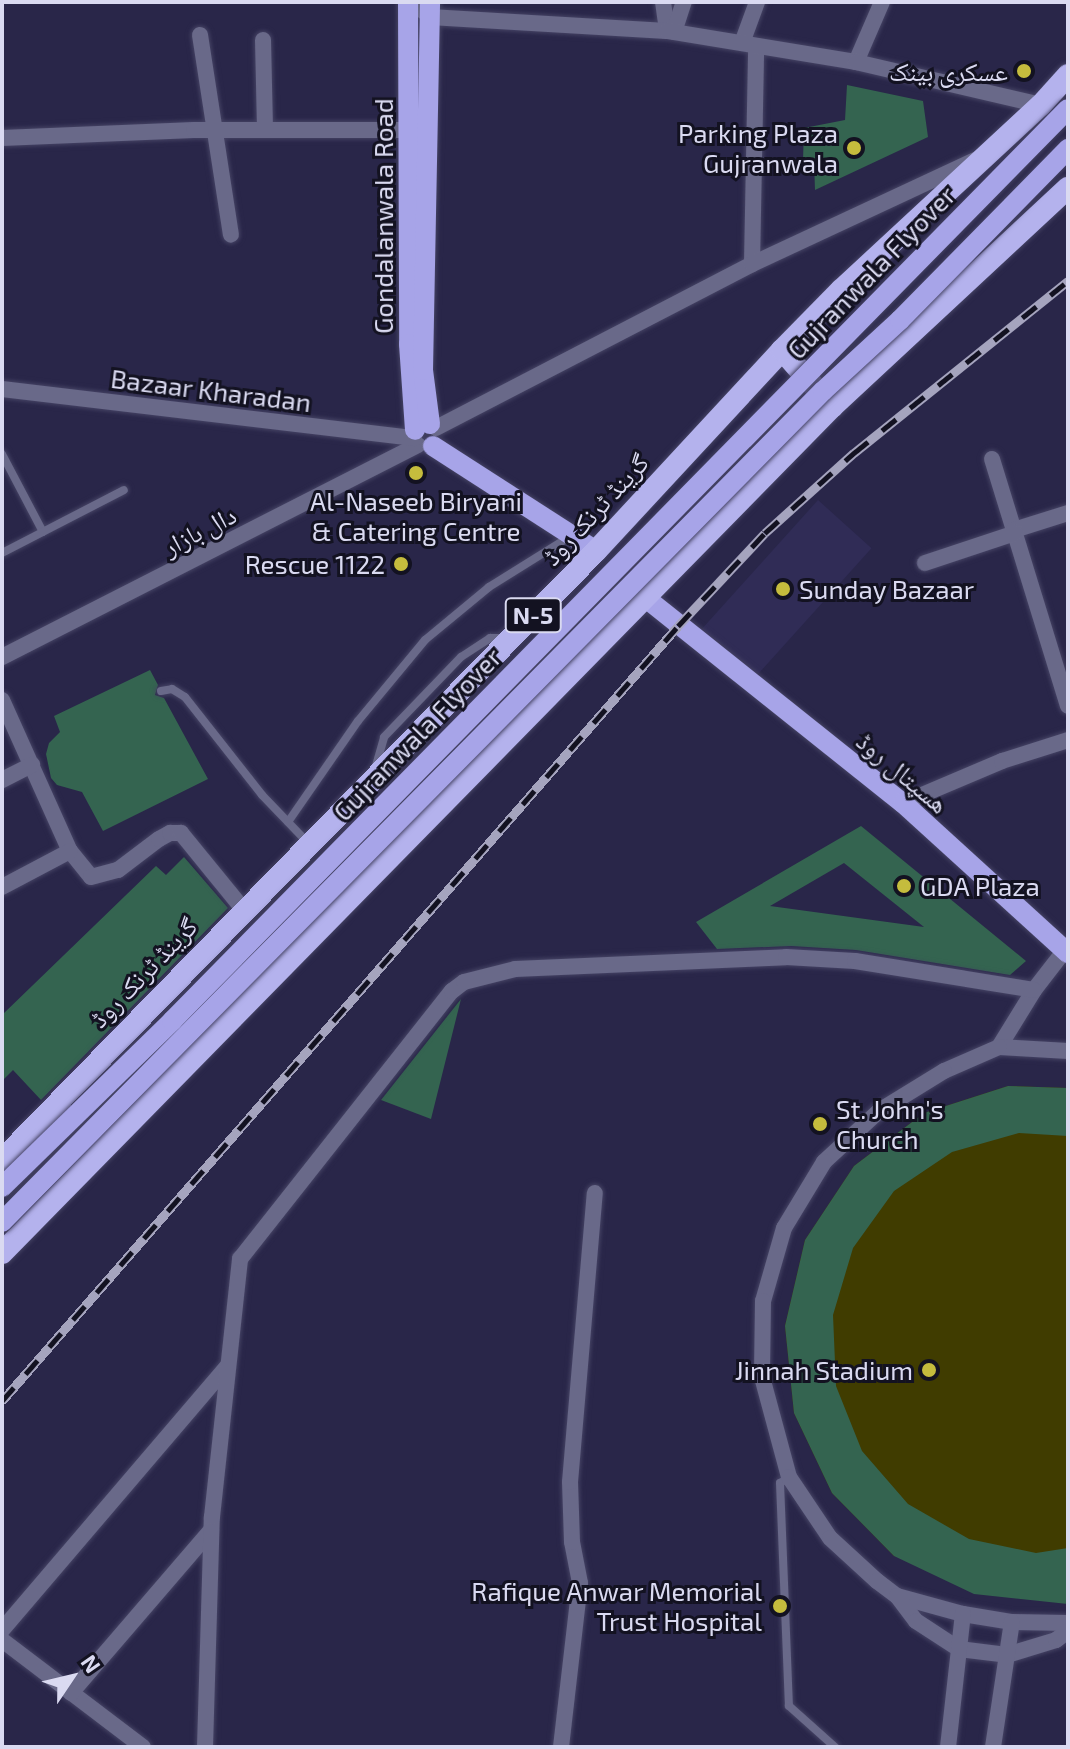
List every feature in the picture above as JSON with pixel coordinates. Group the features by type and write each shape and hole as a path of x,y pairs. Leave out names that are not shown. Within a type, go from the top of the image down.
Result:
{"highway":[{"name":"گرینڈ ٹرنک روڈ","path":"2,1160 243,909 370,786 596,551 782,350 1041,105 1068,75"},
{"name":"N-5","path":"2,1253 647,599 832,407 1068,188"},
{"path":"782,350 832,407"},
{"path":"370,786 423,826"}],"main road":[{"name":"Gondalanwala Road","path":"411,2 409,344 424,435"},
{"name":"Gondalanwala Road","path":"424,435 430,9"},
{"name":"Gujranwala Flyover","path":"2,1187 172,1021 1068,109"},
{"name":"Gujranwala Flyover","path":"2,1222 823,391 900,320 1068,149"},
{"path":"424,435 596,551"},
{"name":"ھسپتال روڈ","path":"647,599 903,803 1066,951"}],"street":[{"path":"411,2 430,9 670,32 856,62 1041,105"},
{"path":"663,2 670,32"},
{"path":"670,32 684,2"},
{"path":"752,264 749,45 757,2"},
{"path":"856,62 882,2"},
{"path":"200,35 231,235"},
{"path":"263,40 265,130"},
{"path":"2,138 216,130 410,130"},
{"name":"دال بازار","path":"2,657 752,264 987,154"},
{"name":"Bazaar Kharadan","path":"2,389 424,435"},
{"path":"992,459 1068,706"},
{"path":"925,563 1068,513"},
{"path":"2,700 70,851 91,877 118,870 159,839 170,833 181,833 243,909"},
{"path":"903,803 1002,761 1068,740"},
{"path":"2,780 32,765"},
{"path":"2,887 70,851"},
{"path":"999,1047 1034,990 1066,951"},
{"path":"205,1747 211,1530 240,1259 452,991 464,982 515,969 786,957 855,961 1034,990"},
{"path":"1068,1051 999,1047 944,1071 879,1111 824,1162 784,1228 763,1301 762,1377 789,1477 830,1538 897,1596 916,1621 959,1649 1007,1655 1056,1640 1068,1631"},
{"path":"561,1747 580,1583 572,1542 570,1482 595,1193"},
{"path":"2,1630 227,1367"},
{"path":"71,1693 211,1530"},
{"path":"897,1596 963,1614 1012,1622 1068,1623"},
{"path":"948,1747 963,1614"},
{"path":"993,1747 1012,1622"},
{"path":"2,1640 143,1747"}],"lane":[{"path":"2,454 43,532"},
{"path":"2,553 124,490"},
{"path":"288,822 358,721 425,640 489,587 570,536"},
{"path":"161,691 172,689 185,697 262,795 309,844"},
{"path":"789,1477 780,1483 789,1706 835,1747"}],"shaded area":[{"name":"Sunday Bazaar","path":"818,500 872,548 752,680 699,632"},
{"name":"Jinnah Stadium","path":"1008,1086 1068,1088 1068,1602 894,1556 832,1493 794,1413 785,1326 805,1240 854,1166 924,1113"}],"building":[{"name":"Parking Plaza Gujranwala","path":"847,85 923,101 928,137 815,190 814,162 803,160 804,128 845,120"},
{"path":"150,670 158,685 155,695 164,698 208,779 103,831 82,792 57,785 51,778 46,754 49,743 60,732 54,716"},
{"name":"GDA Plaza","path":"861,826 1026,961 1010,975 856,950 791,946 717,949 696,922","holes":["844,863 924,927 770,906"]},
{"path":"184,857 228,908 41,1100 13,1070 2,1081 2,1015 156,866 166,875"},
{"path":"461,999 431,1119 381,1100"},
{"path":"1008,1086 1068,1088 1068,1136 1019,1133 952,1152 894,1191 853,1248 833,1315 836,1386 862,1451 908,1504 969,1539 1036,1553 1068,1548 1068,1604 974,1594 894,1556 832,1493 794,1413 785,1326 805,1240 854,1166 924,1113"}],"railway":[{"path":"2,1401 678,626 765,533 854,453 1068,281"}],"place":[{"name":"عسکری بینک","path":"1024,71"},
{"name":"Parking Plaza Gujranwala","path":"854,148"},
{"name":"Al-Naseeb Biryani & Catering Centre","path":"416,473"},
{"name":"Rescue 1122","path":"401,564"},
{"name":"Sunday Bazaar","path":"783,589"},
{"name":"GDA Plaza","path":"904,886"},
{"name":"St. John's Church","path":"820,1124"},
{"name":"Jinnah Stadium","path":"929,1370"},
{"name":"Rafique Anwar Memorial Trust Hospital","path":"780,1606"}]}
